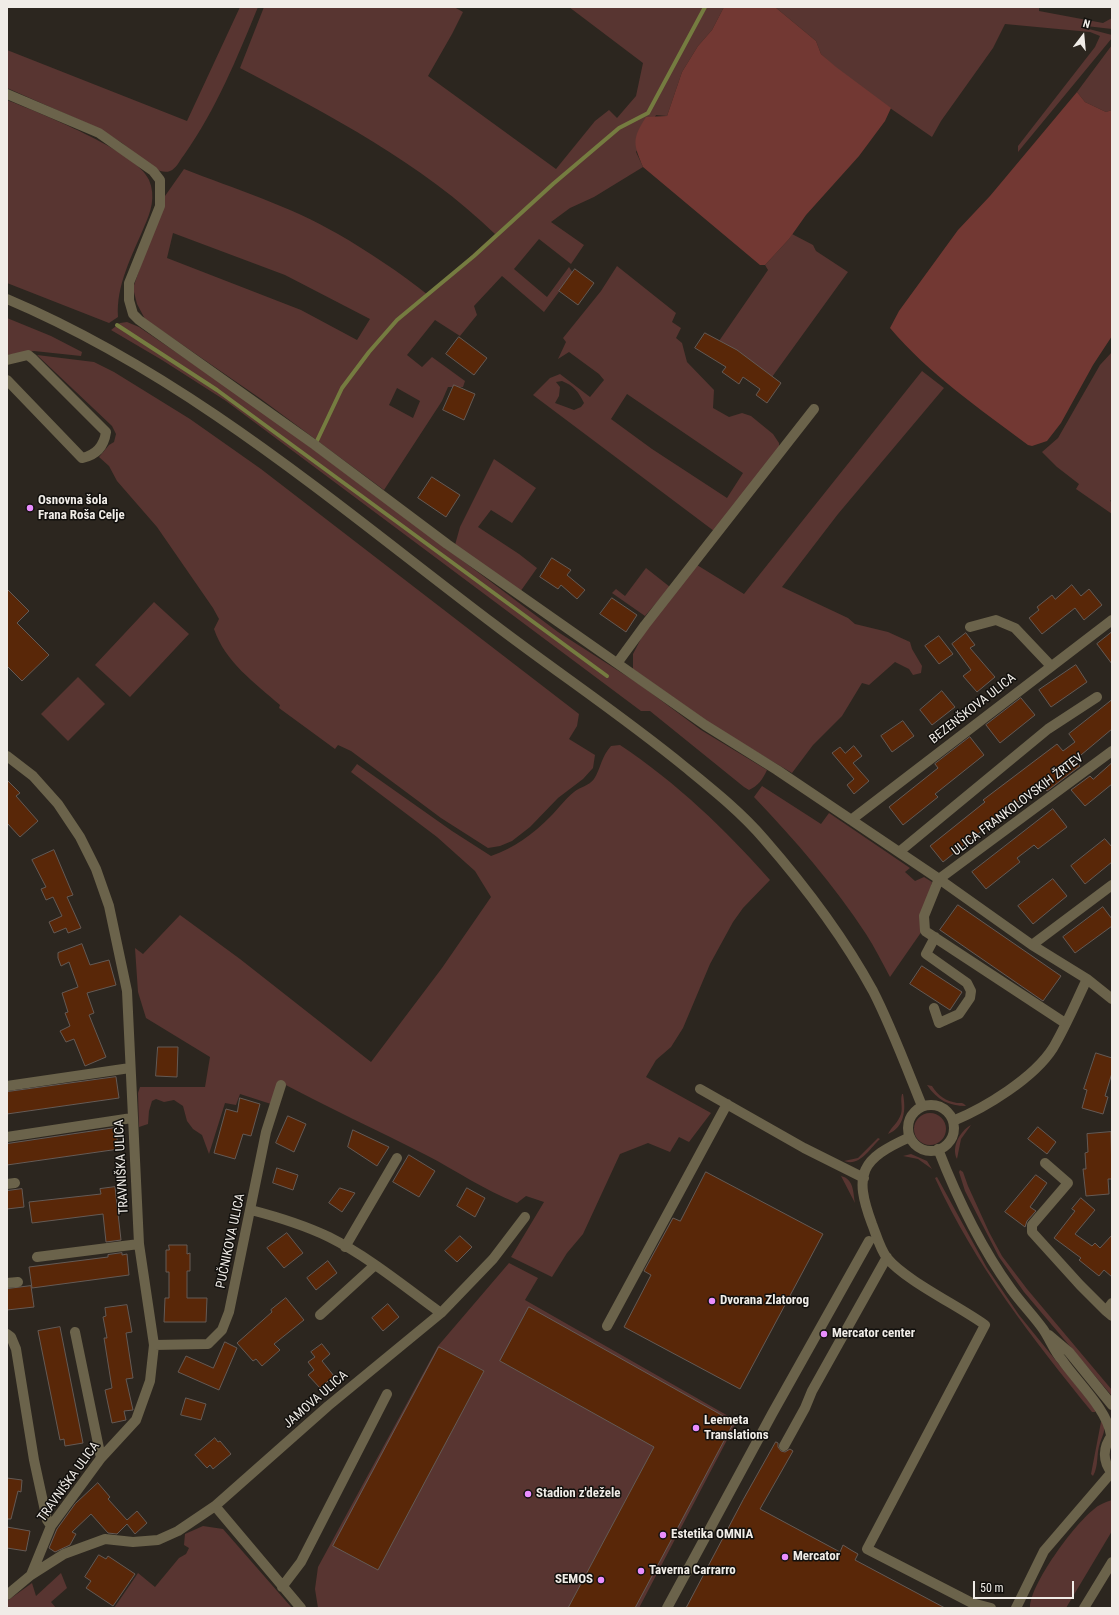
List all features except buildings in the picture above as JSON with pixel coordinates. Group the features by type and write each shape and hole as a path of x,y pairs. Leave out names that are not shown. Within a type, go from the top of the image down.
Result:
{"street":[{"path":"7,94 99,133 153,171 160,180 160,206 129,283 129,300 133,314 315,445 447,544 553,619 618,662 705,725 777,770 899,852 1032,946 1087,979 1112,999"},
{"path":"7,299 102,344 182,392 266,450 372,529 496,626 643,733 710,788 760,835 799,880 842,938 874,994 922,1106"},
{"path":"7,360 28,355 106,432 104,441 100,448 90,456 82,458 7,380"},
{"path":"618,662 645,625 814,409"},
{"path":"970,627 996,620 1015,628 1051,666"},
{"name":"BEZENŠKOVA ULICA","path":"851,820 1112,620"},
{"path":"899,852 1048,729 1097,697"},
{"name":"ULICA FRANKOLOVSKIH ŽRTEV","path":"939,880 1112,751"},
{"name":"TRAVNIŠKA ULICA","path":"7,756 33,776 58,804 80,837 96,869 109,906 122,964 129,1023 132,1118 139,1244 154,1345 150,1381 136,1420 101,1458 51,1526 31,1575"},
{"path":"939,880 924,916 925,931 1065,1023"},
{"path":"1032,946 1112,885"},
{"path":"934,1008 940,1023 959,1014 970,998 971,991 967,983 926,954 935,937"},
{"path":"953,1121 974,1113 1027,1076 1052,1049 1087,979"},
{"path":"7,1086 130,1068"},
{"name":"PUČNIKOVA ULICA","path":"154,1345 208,1344 222,1330 229,1312 266,1132 281,1085"},
{"path":"700,1089 804,1148 864,1178"},
{"path":"607,1326 727,1104"},
{"path":"922,1106 937,1106 949,1114 953,1121 952,1135 944,1146 938,1149 925,1150 914,1143 910,1137 908,1123 911,1116 922,1106"},
{"path":"7,1136 132,1118"},
{"path":"910,1137 873,1157 864,1172 862,1189 865,1206 887,1257 919,1283 985,1325 867,1548 972,1603 991,1608"},
{"path":"938,1149 972,1225 989,1256 1010,1289 1043,1330 1060,1359 1110,1425 1112,1435 1105,1451 1106,1463 1112,1473 1044,1551 1016,1608"},
{"path":"345,1247 397,1158"},
{"path":"1045,1163 1068,1183 1032,1225 1032,1232 1080,1285 1110,1310"},
{"path":"251,1210 287,1219 329,1237 375,1265 441,1313"},
{"name":"JAMOVA ULICA","path":"7,1595 31,1575 64,1554 105,1539 133,1542 158,1540 178,1531 215,1506 328,1406 441,1313 492,1259 526,1217"},
{"path":"668,1608 772,1414 869,1241"},
{"path":"37,1257 139,1244"},
{"path":"784,1446 805,1408 816,1384 887,1257"},
{"path":"320,1315 375,1265"},
{"path":"7,1283 18,1282"},
{"path":"1043,1330 1069,1352 1112,1405"},
{"path":"75,1332 101,1458"},
{"path":"7,1334 12,1336 16,1349 34,1460 47,1520 51,1526"},
{"path":"282,1587 301,1562 387,1394"},
{"path":"215,1506 301,1608"},
{"path":"1084,1608 1112,1562"}],"shaded area":[{"path":"240,7 258,7 216,102 196,138 178,164 168,172 155,169 122,143 100,129 7,88 7,50 187,121"},
{"path":"264,7 454,7 463,12 428,76 556,169 595,121 609,110 617,118 636,96 643,63 569,7 724,7 712,30 698,46 682,72 667,116 656,115 636,152 643,167 594,197 570,208 551,222 584,245 571,264 539,239 514,269 547,297 569,267 573,273 544,312 502,276 474,306 477,315 460,336 435,320 407,355 422,367 432,357 465,381 463,387 448,387 442,401 384,490 261,399 145,319 137,304 133,288 165,196 184,169 282,206 320,224 384,263 428,295 495,234 467,208 437,185 374,142 341,122 240,68","holes":["173,233 285,275 370,319 357,340 301,310 167,258","397,388 420,401 413,418 389,405"]},
{"path":"724,7 775,7 816,41 821,54 891,108 885,121 859,156 806,215 789,239 765,265 760,265 643,167 636,146 636,136 646,117 667,116 682,72 698,46 712,30"},
{"path":"775,7 1039,7 1039,11 1103,23 1112,18 1112,29 1086,26 1085,28 1112,35 1112,38 1018,152 1018,146 1095,47 1100,36 1090,32 1005,24 993,48 941,121 932,137 861,88 836,68 821,54 816,41"},
{"path":"1112,45 1112,110 1106,112 1085,102 1077,92"},
{"path":"1077,92 1085,102 1106,112 1112,110 1112,336 1093,365 1061,423 1047,441 1032,446 1028,445 938,376 905,345 890,328 899,311 958,230 990,196"},
{"path":"7,100 40,113 107,145 141,169 149,180 152,192 151,210 122,282 118,305 118,317 109,323 7,283"},
{"path":"792,234 813,245 816,251 848,272 772,377 719,341 768,270 765,265"},
{"path":"617,266 676,313 672,322 681,328 676,338 682,343 687,362 714,390 713,408 729,417 742,413 751,416 773,434 779,443 779,450 714,531 533,395 550,378 560,374 590,397 604,380 599,374 569,352 558,359 566,342 563,338 601,291","holes":["562,381 573,387 578,392 584,403 581,407 574,410 555,403 559,396 560,387 556,382","627,394 743,473 727,498 652,449 611,419"]},
{"path":"7,318 51,336 82,352 81,356 34,351 7,355"},
{"path":"127,322 139,327 258,408 558,632 639,684 701,730 767,770 762,779 758,784 749,790 744,787 650,711 641,711 226,401 162,360 111,330 120,323"},
{"path":"1112,352 1112,499 1110,501 1112,502 1112,514 1076,489 1079,484 1057,467 1042,452 1058,438 1100,365"},
{"path":"37,355 94,362 114,372 190,419 261,469 579,714 577,726 569,739 595,755 593,768 583,779 558,798 530,827 512,841 500,846 488,848 441,818 351,751 338,745 335,749 279,708 280,705 251,680 225,652 214,629 219,619 213,608 157,527 117,481 109,466 99,457 109,445 114,442 116,434 112,426"},
{"path":"922,371 944,388 838,514 782,587 848,618 855,624 888,632 910,642 912,649 922,666 921,673 913,675 909,669 895,662 869,685 862,683 842,716 813,745 792,773 718,729 633,669 633,654 645,631 697,565 744,594"},
{"path":"494,459 536,488 512,523 491,510 478,527 519,554 537,568 520,592 455,545 460,527"},
{"path":"646,568 670,587 645,616 612,593 616,589 625,596"},
{"path":"154,602 189,634 130,697 95,665"},
{"path":"78,677 105,704 68,741 41,714"},
{"path":"620,745 661,775 700,808 735,842 770,880 743,908 733,922 710,964 683,1028 671,1047 656,1060 646,1077 711,1113 689,1142 679,1137 670,1152 648,1143 620,1154 583,1234 567,1253 552,1277 511,1257 544,1202 526,1196 517,1203 505,1198 426,1155 278,1081 271,1104 240,1094 236,1105 225,1103 209,1154 202,1135 193,1129 187,1121 183,1106 174,1100 164,1102 156,1099 152,1101 149,1111 148,1124 139,1127 138,1093 140,1087 205,1087 210,1057 146,1018 138,992 135,948 143,954 180,915 240,959 371,1062 442,968 491,897 475,871 437,837 351,772 357,764 452,831 491,856 515,845 537,829 576,790 587,785 594,779 605,754 611,746"},
{"path":"762,786 821,824 829,813 910,868 905,872 915,881 924,877 932,882 922,931 890,977 869,939 841,898 799,846 754,797"},
{"path":"927,1085 932,1086 937,1093 946,1099 957,1103 963,1103 966,1106 954,1105 944,1101 935,1095"},
{"path":"902,1094 904,1106 903,1117 898,1127 888,1134 901,1114"},
{"path":"930,1113 936,1114 943,1120 946,1129 945,1135 939,1142 930,1145 924,1144 917,1138 914,1129 915,1123 921,1116"},
{"path":"971,1125 961,1139 957,1159 955,1149 960,1135"},
{"path":"878,1138 880,1139 860,1159 850,1162 844,1161 858,1158"},
{"path":"911,1154 927,1161 932,1169 918,1159 903,1156"},
{"path":"960,1170 963,1172 989,1232 1002,1256 1027,1289 1112,1390 1112,1396 1024,1292 999,1257 965,1191 959,1172"},
{"path":"841,1176 851,1183 855,1203"},
{"path":"937,1177 987,1268 1019,1315 1096,1410 1095,1412 1092,1412 1048,1356 986,1271 951,1210 935,1178"},
{"name":"Stadion z'dežele","path":"509,1263 538,1278 525,1300 737,1421 639,1608 318,1608 315,1589 318,1567 438,1346"},
{"path":"1101,1422 1103,1422 1104,1430 1093,1476 1091,1474"},
{"path":"1112,1500 1112,1531 1066,1608 1030,1608 1037,1585 1045,1570 1065,1541 1075,1528 1095,1508"},
{"path":"203,1526 223,1529 292,1608 114,1608 138,1573 155,1587 179,1558 186,1554 189,1548 184,1545 185,1534"},
{"path":"61,1573 67,1588 51,1602 56,1608 7,1608 7,1601 32,1583 36,1596"}],"waterway":[{"path":"315,445 342,388 369,352 397,320 474,256 553,184 619,128 648,113 705,7"},
{"path":"117,325 217,390 607,676"}],"place":[{"name":"Osnovna šola Frana Roša Celje","path":"30,508"},
{"name":"Dvorana Zlatorog","path":"712,1301"},
{"name":"Mercator center","path":"824,1334"},
{"name":"Leemeta Translations","path":"696,1428"},
{"name":"Stadion z'dežele","path":"528,1494"},
{"name":"Estetika OMNIA","path":"663,1535"},
{"name":"Mercator","path":"785,1557"},
{"name":"Taverna Carrarro","path":"641,1571"},
{"name":"SEMOS","path":"601,1580"}]}
